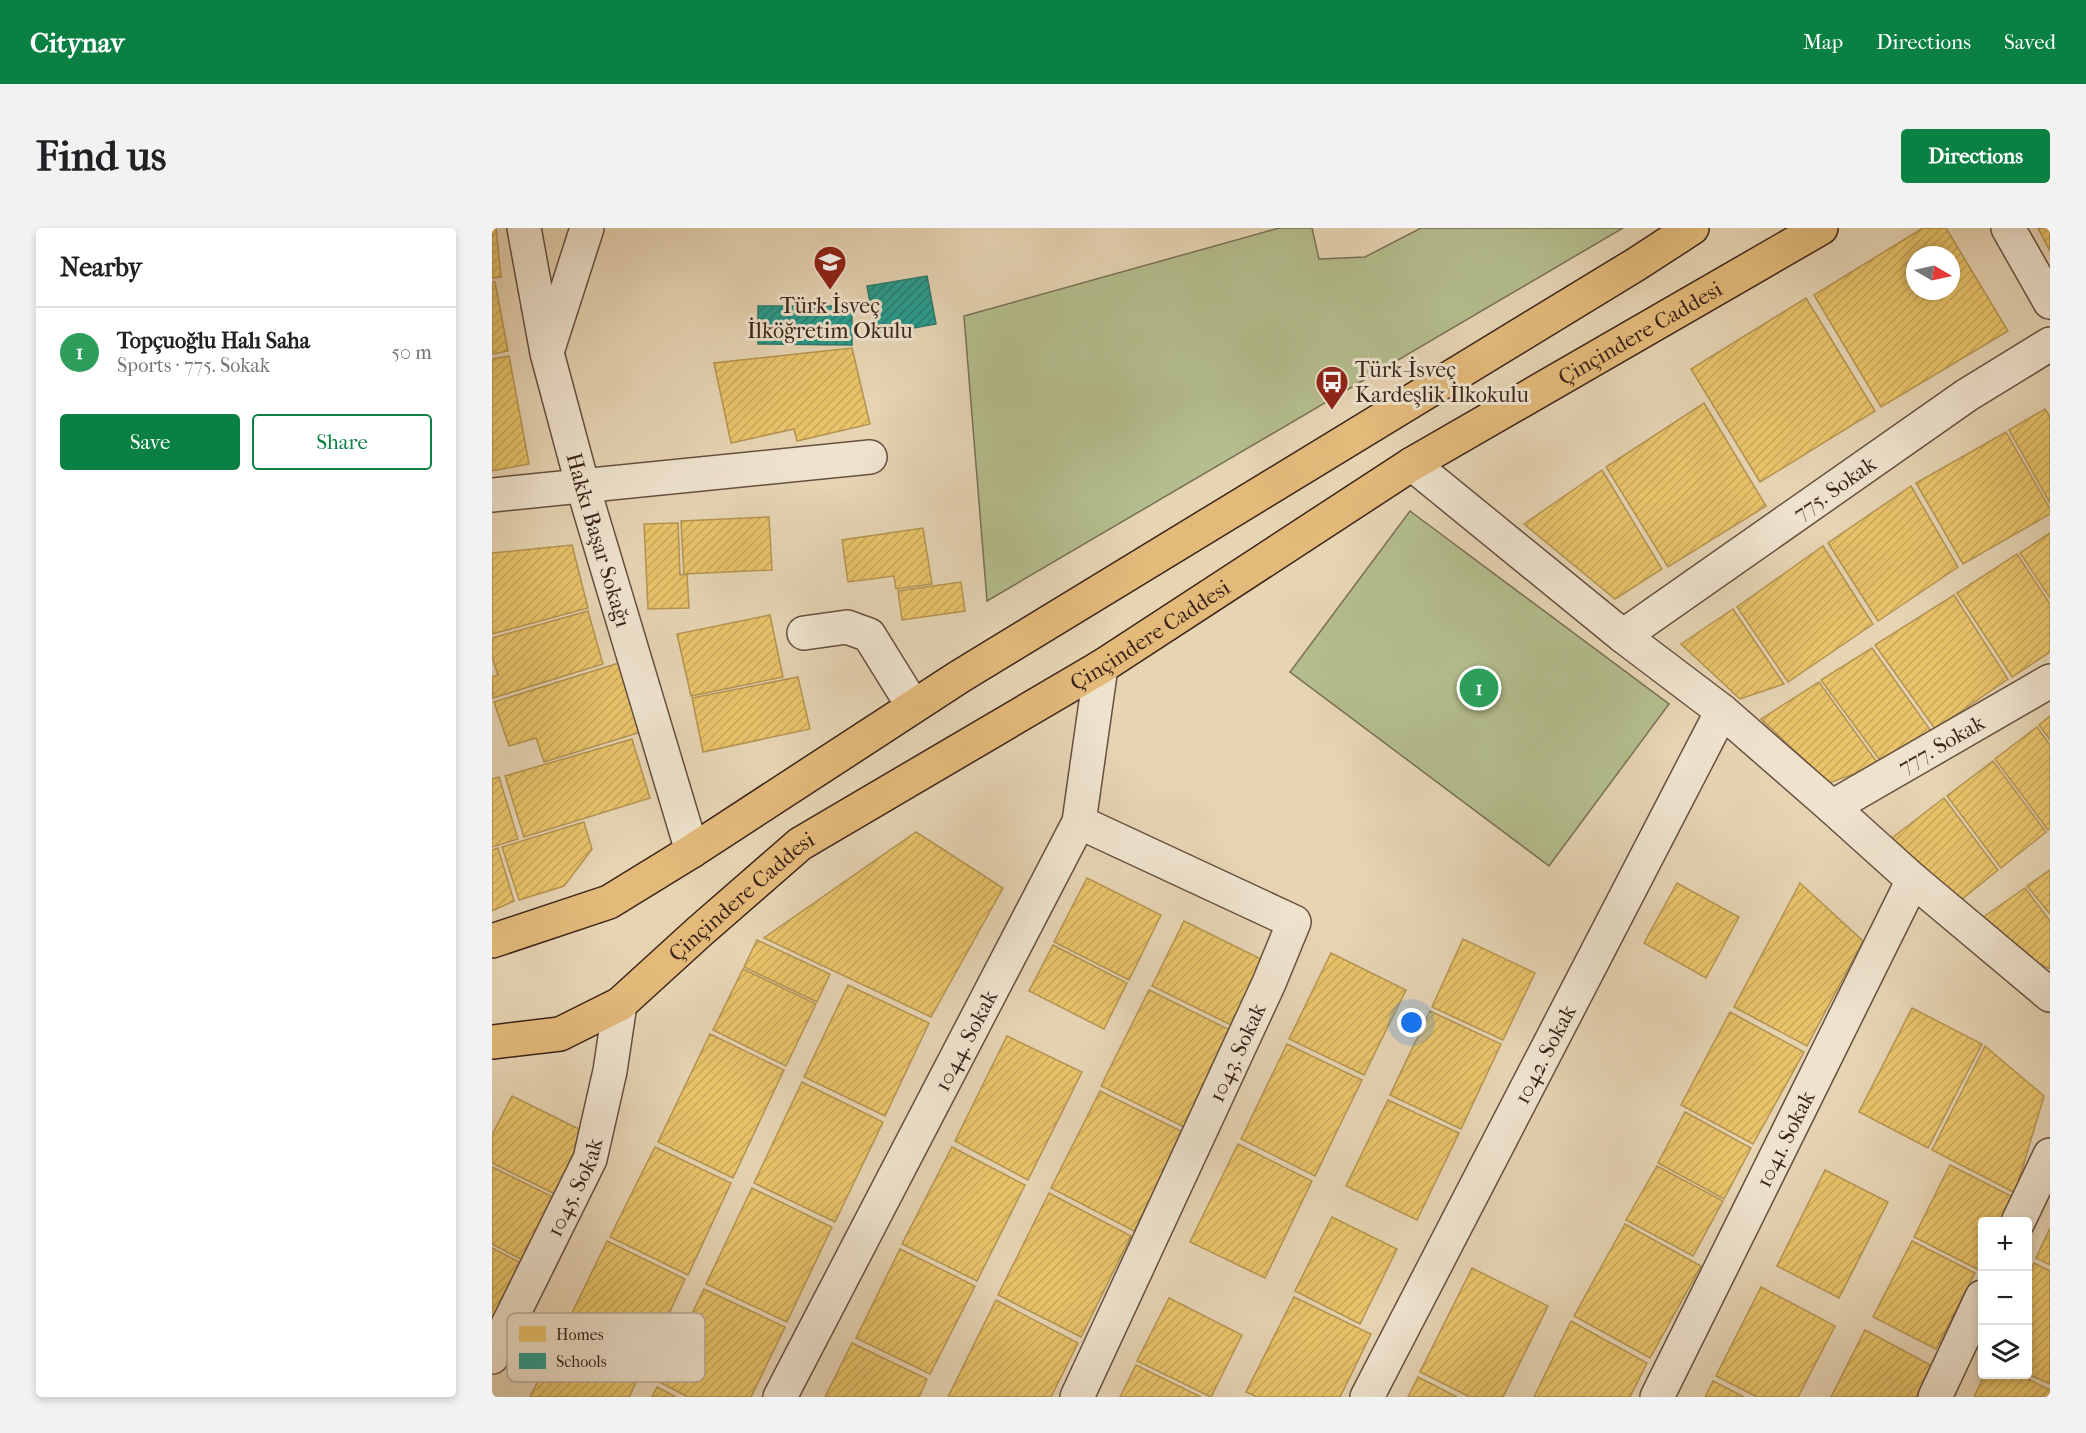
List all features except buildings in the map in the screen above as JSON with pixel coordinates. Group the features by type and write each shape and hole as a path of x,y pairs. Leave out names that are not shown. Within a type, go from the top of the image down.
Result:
{"main road":[{"path":"492,941 609,902 692,851 914,706 1692,228"},
{"name":"Çinçindere Caddesi","path":"492,1042 560,1034 620,1004 800,844 1101,667 1412,464 1821,228"}],"street":[{"name":"Hakkı Başar Sokağı","path":"524,228 547,353 583,487 692,851"},
{"path":"547,353 587,228"},
{"path":"2008,228 2050,302"},
{"name":"775. Sokak","path":"1623,636 1967,394 2050,344"},
{"path":"492,495 870,457"},
{"path":"1412,464 1623,636 1722,711 1913,880 2050,995"},
{"path":"804,633 847,627 869,635 914,706"},
{"name":"1044. Sokak","path":"780,1397 1079,822 1101,667"},
{"name":"777. Sokak","path":"1832,807 2050,681"},
{"name":"1042. Sokak","path":"1367,1397 1722,711"},
{"name":"1043. Sokak","path":"1077,1397 1269,983 1294,922 1079,822"},
{"name":"1041. Sokak","path":"1657,1397 1913,880"},
{"name":"1045. Sokak","path":"514,1313 590,1159 610,1071 620,1004"},
{"path":"2021,1217 2050,1155"},
{"path":"1935,1397 1978,1307"},
{"name":"1045. Sokak","path":"492,1357 507,1327"}],"green space":[{"path":"1279,228 1312,228 1319,259 1365,257 1421,228 1623,228 987,601 964,316"},
{"path":"1410,511 1669,704 1549,866 1290,672"}],"place":[{"name":"Türk İsveç İlköğretim Okulu","path":"830,291"},
{"name":"Türk-İsveç Kardeşlik İlkokulu","path":"1332,411"},
{"name":"Topçuoğlu Halı Saha","path":"1479,688"}]}
